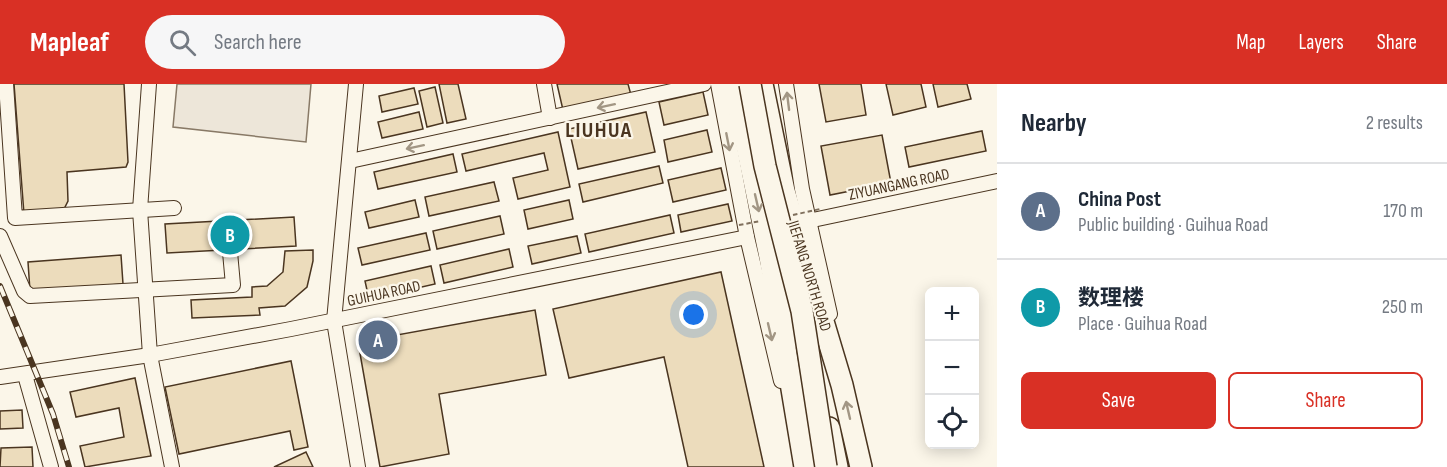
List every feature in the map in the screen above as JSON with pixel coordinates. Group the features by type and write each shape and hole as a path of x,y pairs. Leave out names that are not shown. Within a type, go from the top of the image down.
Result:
{"highway":[{"name":"JIEFANG NORTH ROAD","path":"734,84 770,257 803,467"},
{"path":"750,84 765,166 802,311 837,467"},
{"name":"JIEFANG NORTH ROAD","path":"762,84 784,192 832,352 861,467"},
{"path":"802,311 827,467"}],"main road":[{"path":"770,257 797,329 815,399 827,467"}],"street":[{"path":"6,84 15,218 174,208"},
{"path":"148,84 140,210 150,355 172,467"},
{"path":"356,84 334,321 358,467"},
{"path":"544,84 550,118"},
{"path":"350,160 550,118 641,91 704,84"},
{"path":"718,84 747,237 803,467"},
{"path":"786,84 808,221 831,317 832,352"},
{"name":"ZIYUANGANG ROAD","path":"808,221 997,181"},
{"path":"0,236 24,291 30,296 233,285 230,252"},
{"name":"GUIHUA ROAD","path":"0,377 150,355 334,321 747,237"},
{"path":"25,375 51,467"}],"shaded area":[{"path":"177,84 311,84 306,142 173,127"}],"building":[{"path":"14,84 124,84 128,162 126,167 67,172 68,201 61,211 24,214"},
{"path":"439,84 458,84 466,119 447,123"},
{"path":"557,84 628,84 631,95 563,110"},
{"path":"819,84 861,84 866,115 826,122"},
{"path":"886,84 921,84 926,107 893,115"},
{"path":"933,84 967,84 971,99 938,107"},
{"path":"435,87 443,123 427,127 419,91"},
{"path":"414,88 418,104 382,112 379,96"},
{"path":"703,92 708,115 664,125 659,102"},
{"path":"419,112 423,129 382,138 378,122"},
{"path":"646,112 655,152 578,169 569,129"},
{"path":"707,130 712,152 668,162 664,140"},
{"path":"982,131 986,151 909,167 905,147"},
{"path":"558,132 570,187 518,199 513,178 548,170 544,153 466,171 462,154"},
{"path":"882,135 891,183 830,195 821,146"},
{"path":"453,154 457,172 378,189 374,172"},
{"path":"659,166 663,183 583,202 579,184"},
{"path":"721,168 726,190 673,202 668,180"},
{"path":"494,182 499,201 429,216 425,197"},
{"path":"415,200 419,217 369,228 365,212"},
{"path":"569,200 573,219 528,229 524,210"},
{"path":"728,204 732,221 681,232 678,215"},
{"path":"670,215 674,233 589,252 585,234"},
{"path":"500,216 504,234 437,249 433,231"},
{"path":"294,217 296,246 167,253 165,224"},
{"path":"426,233 430,250 362,265 358,248"},
{"path":"577,236 581,253 532,264 528,246"},
{"path":"509,249 513,267 444,283 440,265"},
{"path":"313,250 307,287 285,306 259,308 260,315 192,318 191,300 252,297 252,287 267,286 283,272 285,251"},
{"path":"121,255 123,284 30,291 28,262"},
{"path":"431,266 435,284 369,299 365,281"},
{"path":"721,272 764,467 688,467 664,357 569,378 553,309"},
{"path":"535,310 546,375 439,394 449,454 380,467 358,342"},
{"path":"291,361 308,447 294,450 290,431 179,454 165,387"},
{"path":"135,378 151,456 85,467 80,446 124,437 119,408 76,417 70,392"},
{"path":"22,410 23,428 0,429 0,411"},
{"path":"32,447 33,467 0,467 1,448"},
{"path":"306,452 313,467 274,467"}],"railway":[{"path":"0,286 53,414 69,467"}],"place":[{"name":"数理楼","path":"230,235"},
{"name":"China Post","path":"378,340"}],"district":[{"name":"LIUHUA","path":"599,130"}]}
